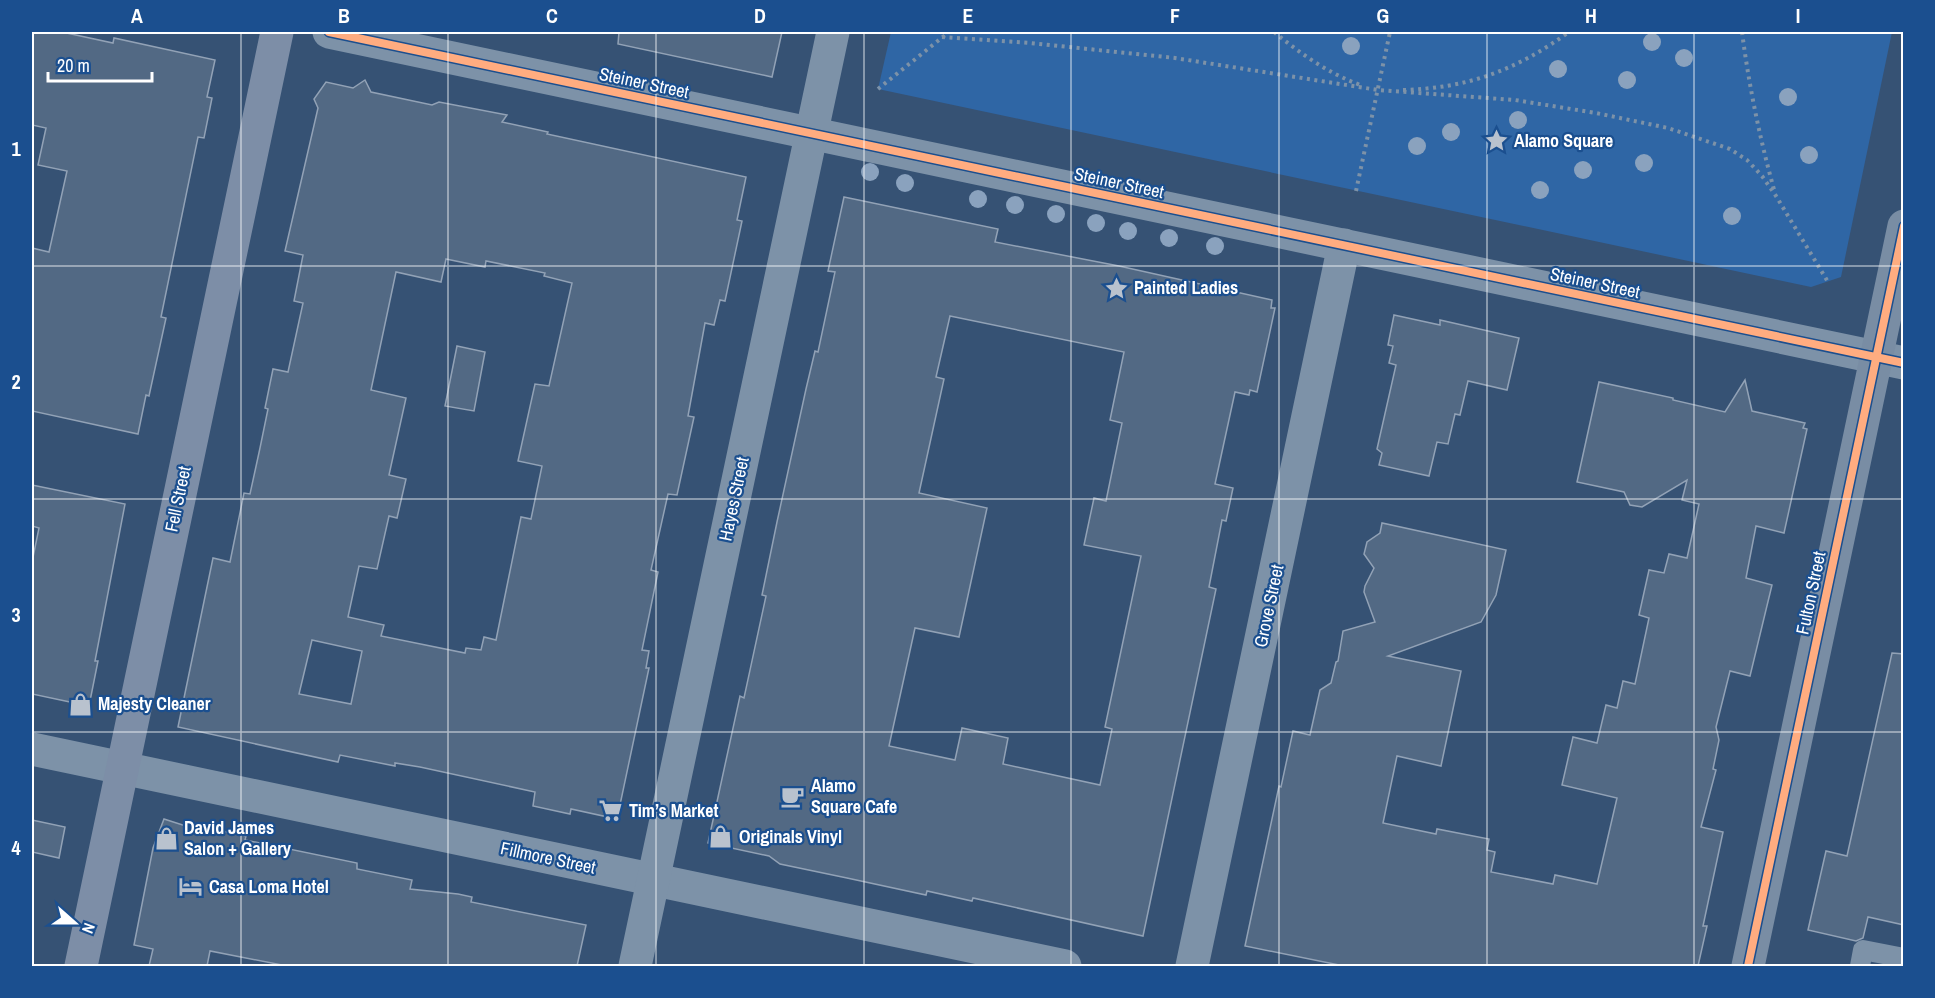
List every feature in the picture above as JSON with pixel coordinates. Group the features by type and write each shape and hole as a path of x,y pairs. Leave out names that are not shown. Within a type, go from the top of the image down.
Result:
{"main road":[{"name":"Fell Street","path":"81,966 277,32"}],"street":[{"name":"Steiner Street","path":"329,32 1890,360"},
{"name":"Hayes Street","path":"635,966 833,32"},
{"name":"Fulton Street","path":"1748,966 1890,360 1904,226"},
{"name":"Grove Street","path":"1192,966 1344,245"},
{"name":"Fillmore Street","path":"32,748 1065,966"}],"lane":[{"path":"1860,966 1863,950 1904,958"}],"path":[{"path":"878,89 949,32"},
{"path":"1274,32 1325,69 1344,79 1378,90 1449,87 1476,80 1527,58 1569,32"},
{"path":"1356,191 1390,32"},
{"path":"1742,32 1751,94 1766,163 1776,196"},
{"path":"942,37 1030,43 1175,58 1378,90 1515,100 1626,118 1668,128 1730,149 1747,160 1776,196 1828,282"}],"shaded area":[{"name":"Alamo Square","path":"891,32 1892,32 1841,277 1811,287 878,89"}],"building":[{"path":"32,32 62,32 113,43 114,38 215,60 207,97 212,98 204,138 198,137 161,317 166,318 138,434 32,411 32,248 49,252 67,171 38,165 46,128 32,125"},
{"path":"619,32 782,32 772,77 618,44"},
{"path":"365,80 371,92 432,105 439,102 507,115 502,122 548,132 547,134 746,177 737,220 742,221 725,301 720,300 714,325 705,323 688,416 694,417 677,495 668,494 651,570 658,572 642,650 649,651 646,668 649,668 617,819 571,809 570,814 533,806 535,792 420,767 395,763 395,766 340,755 338,762 178,727 213,558 230,562 244,493 250,494 268,409 265,408 273,369 288,372 303,303 294,301 303,255 285,251 318,108 314,99 326,82 353,88","holes":["446,259 485,267 486,261 545,273 544,276 572,283 549,386 535,384 518,461 542,466 531,519 521,517 496,640 484,637 481,650 466,648 465,653 381,636 384,625 348,617 359,566 377,569 389,516 397,518 406,479 389,475 406,398 371,390 396,272 441,282","312,640 362,651 351,704 299,694"]},
{"path":"844,197 998,229 995,242 1119,266 1272,300 1271,308 1275,308 1257,392 1250,390 1249,395 1235,392 1215,484 1233,488 1226,521 1222,520 1209,587 1216,589 1143,936 973,898 972,901 927,891 926,895 780,864 769,856 708,843 740,696 744,698 766,596 762,595 777,522 806,389 815,351 818,352 835,272 828,271","holes":["950,316 1124,352 1110,420 1122,423 1106,501 1094,498 1084,545 1141,556 1105,727 1112,729 1100,785 1003,764 1008,738 962,728 955,760 889,746 915,628 959,637 987,508 919,493 944,379 936,377"]},
{"path":"1394,315 1440,325 1440,320 1519,338 1507,390 1468,381 1460,415 1455,414 1448,444 1437,442 1429,476 1379,465 1382,453 1377,449 1396,365 1389,363 1393,346 1388,345"},
{"path":"457,346 485,352 474,411 445,406"},
{"path":"1745,380 1752,411 1805,423 1803,428 1807,429 1784,533 1756,526 1746,578 1772,585 1750,676 1730,671 1716,727 1719,740 1713,769 1716,770 1701,827 1723,832 1703,926 1707,926 1698,966 1344,966 1245,946 1293,731 1310,735 1320,690 1331,683 1338,661 1343,631 1375,622 1364,592 1374,568 1364,554 1367,542 1380,533 1382,523 1506,550 1496,595 1481,622 1388,656 1461,671 1441,766 1397,756 1383,823 1436,834 1437,829 1489,839 1487,850 1495,852 1491,872 1553,884 1555,875 1597,884 1617,798 1562,785 1573,737 1597,743 1606,705 1617,708 1623,681 1635,684 1649,618 1639,615 1649,570 1664,573 1669,554 1687,558 1699,504 1682,500 1687,480 1642,507 1630,505 1624,492 1577,482 1599,382 1725,412"},
{"path":"32,485 125,504 95,661 98,661 89,706 32,694 32,562 39,528 32,526"},
{"path":"1892,653 1904,654 1904,925 1868,917 1863,938 1856,941 1808,930 1826,851 1847,856"},
{"path":"164,819 192,828 192,825 246,836 245,840 357,863 357,869 412,880 410,889 458,894 472,897 471,902 586,925 577,966 287,966 210,951 207,966 149,966 153,949 134,945 153,848"},
{"path":"32,820 65,827 59,858 32,852"}],"cycle path":[{"path":"329,32 1904,363"},
{"path":"1748,966 1904,226"}],"place":[{"name":"Alamo Square","path":"1496,141"},
{"name":"Painted Ladies","path":"1116,288"},
{"name":"Majesty Cleaner","path":"80,704"},
{"name":"Alamo Square Cafe","path":"793,796"},
{"name":"Tim’s Market","path":"611,811"},
{"name":"Originals Vinyl","path":"721,837"},
{"name":"David James Salon + Gallery","path":"166,838"},
{"name":"Casa Loma Hotel","path":"191,887"}]}
